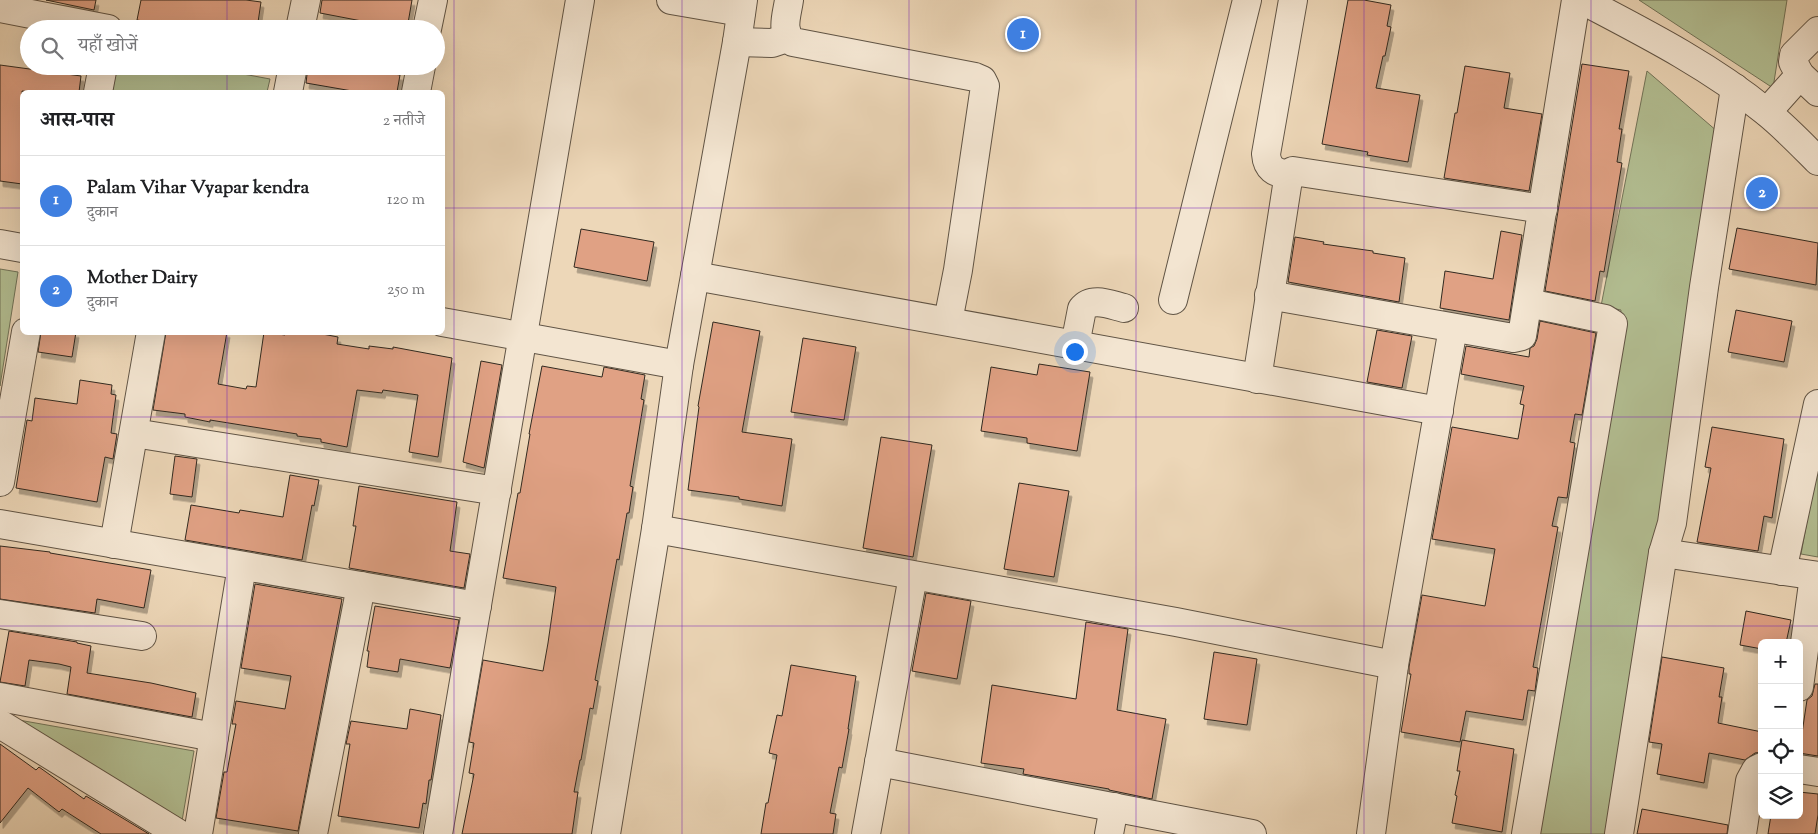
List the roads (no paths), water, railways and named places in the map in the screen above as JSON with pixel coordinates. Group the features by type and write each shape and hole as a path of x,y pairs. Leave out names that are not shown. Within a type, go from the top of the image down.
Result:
{"street":[{"path":"302,20 306,0"},
{"path":"429,20 432,0"},
{"path":"438,834 580,0"},
{"path":"606,834 656,529 679,365 742,6 671,0"},
{"path":"789,0 785,30 787,38 792,42 982,80 985,86 958,270 948,321"},
{"path":"1173,300 1247,0"},
{"path":"1288,176 1273,172 1266,161 1266,154 1293,0"},
{"path":"1269,295 1454,328 1518,338 1522,336 1576,0"},
{"path":"1582,0 1668,45 1735,88 1767,112 1818,161"},
{"path":"0,8 62,20"},
{"path":"1767,112 1809,84 1792,62 1794,55 1818,31"},
{"path":"737,42 772,43 787,38"},
{"path":"98,90 101,75"},
{"path":"288,90 291,75"},
{"path":"416,90 419,75"},
{"path":"1619,834 1663,552 1672,523 1704,287 1735,88"},
{"path":"1257,379 1289,173 1293,171 1543,209"},
{"path":"0,244 20,248"},
{"path":"695,276 1439,411"},
{"path":"1074,345 1082,309 1086,305 1094,302 1124,308"},
{"path":"1526,834 1613,324 1605,319 1528,303"},
{"path":"445,323 679,365"},
{"path":"1371,834 1394,665 1454,328"},
{"path":"0,482 7,408 25,335"},
{"path":"114,544 150,335"},
{"path":"1782,571 1818,404"},
{"path":"134,433 497,490"},
{"path":"0,524 477,606"},
{"path":"656,529 1176,622 1394,665"},
{"path":"1663,552 1816,576 1799,684"},
{"path":"198,834 242,566"},
{"path":"866,834 913,576"},
{"path":"313,834 361,586"},
{"path":"0,614 142,636"},
{"path":"0,697 214,737"},
{"path":"0,724 180,834"},
{"path":"879,762 1252,834"},
{"path":"1742,834 1750,781 1758,769"},
{"path":"1803,770 1818,772"},
{"path":"1109,834 1114,807"}],"place":[{"name":"Palam Vihar Vyapar kendra","path":"1023,34"},
{"name":"Mother Dairy","path":"1762,193"}]}
